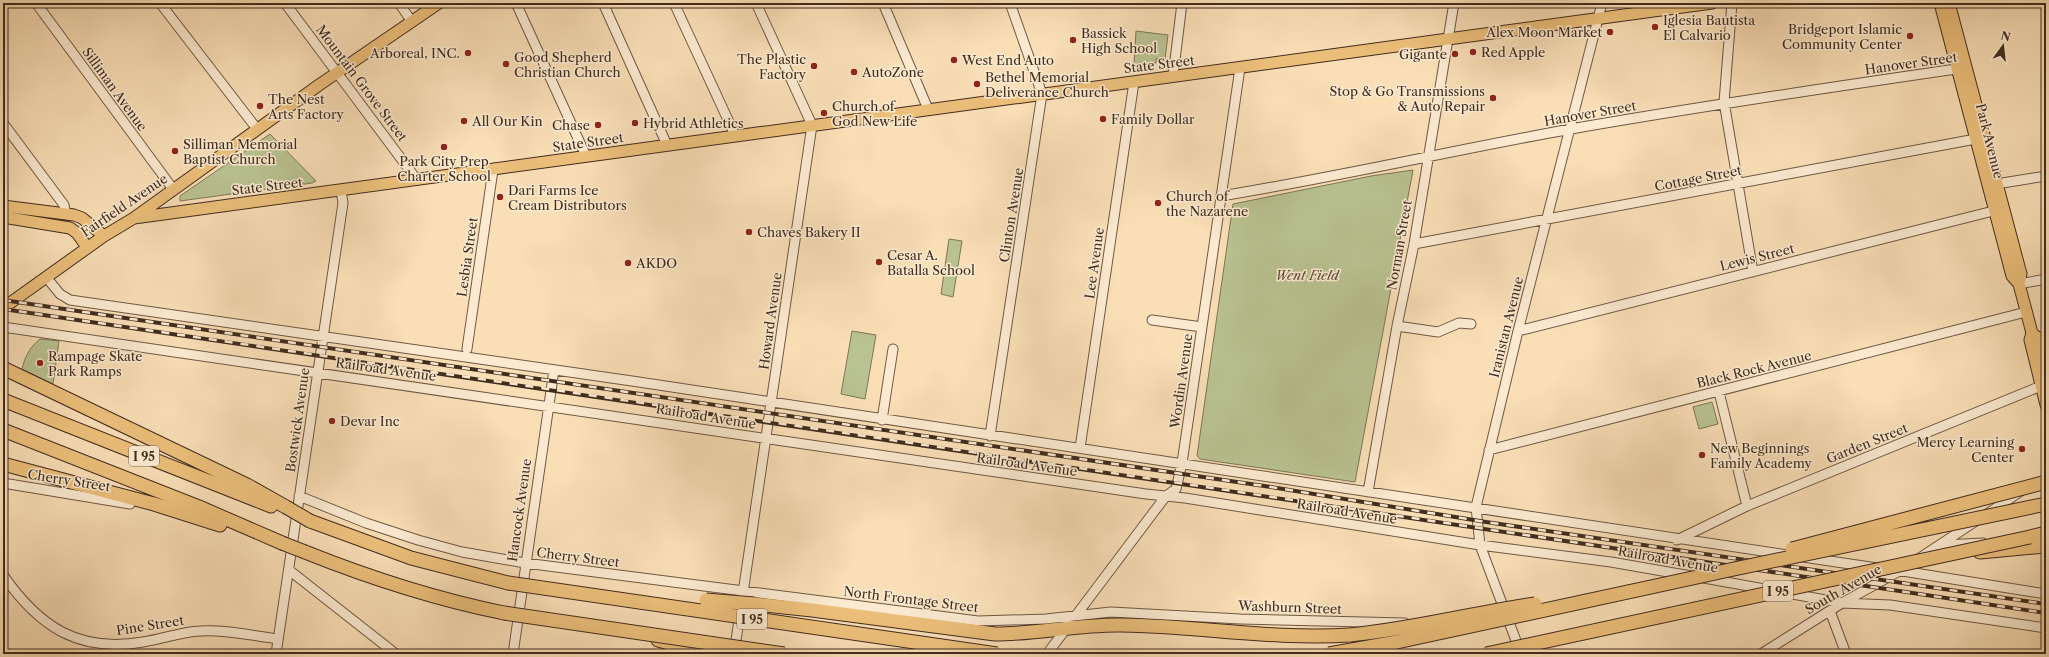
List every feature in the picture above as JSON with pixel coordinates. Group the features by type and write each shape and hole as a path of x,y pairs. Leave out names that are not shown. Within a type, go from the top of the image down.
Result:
{"highway":[{"path":"3,368 247,485 286,509"},
{"name":"I 95","path":"3,400 286,509 310,521 410,558 508,583 997,654"},
{"name":"I 95","path":"3,430 199,507 282,543 404,588 457,603 504,613 784,654"},
{"path":"3,464 154,504 222,526 282,543"},
{"path":"1734,568 1822,540 2046,482"},
{"path":"1967,519 2046,500"},
{"name":"I 95","path":"1329,654 1397,642 1650,588 1734,568 2046,504"},
{"name":"I 95","path":"1486,654 2046,534"},
{"path":"1948,555 2046,546"},
{"path":"692,610 706,600 812,610 984,634 1018,634 1066,628 1127,625 1285,636 1350,635 1406,628 1500,609 1650,588"},
{"path":"1512,654 1608,628"},
{"path":"629,632 710,654"}],"main road":[{"name":"Fairfield Avenue","path":"3,308 87,247 134,218 257,129 439,3"},
{"name":"State Street","path":"134,218 1712,3"},
{"name":"Park Avenue","path":"1940,3 1981,138 2012,276 2019,284 2032,333 2030,340 2044,384 2046,405"},
{"name":"Park Avenue","path":"1949,3 1961,69"},
{"path":"169,192 165,205 172,213"},
{"path":"3,210 66,214 82,218 104,236"},
{"path":"3,210 70,228 77,233 87,247"},
{"name":"Park Avenue","path":"2032,333 2039,339 2046,366"}],"street":[{"name":"Silliman Avenue","path":"36,3 169,192"},
{"path":"160,3 257,129"},
{"name":"Mountain Grove Street","path":"285,3 338,72 417,180"},
{"path":"400,3 412,22"},
{"path":"516,3 586,156"},
{"path":"603,3 667,145"},
{"path":"674,3 735,135"},
{"path":"756,3 812,125"},
{"path":"883,3 928,109"},
{"name":"Clinton Avenue","path":"990,436 1042,94 1010,3"},
{"path":"1173,76 1182,3"},
{"name":"Norman Street","path":"1368,492 1397,326 1414,244 1454,3"},
{"name":"Iranistan Avenue","path":"1521,654 1480,545 1476,507 1518,332 1602,3"},
{"path":"1732,3 1724,102 1753,272"},
{"name":"Wordin Avenue","path":"1047,654 1166,496 1176,489 1182,463 1240,68"},
{"name":"Hanover Street","path":"1221,196 1280,187 1428,157 1724,102 1961,69"},
{"name":"Lee Avenue","path":"1080,448 1134,82"},
{"path":"3,123 64,205 66,214"},
{"name":"Howard Avenue","path":"734,654 812,125"},
{"name":"Cottage Street","path":"1414,244 1981,138"},
{"name":"Lesbia Street","path":"467,348 493,170"},
{"path":"1992,184 2046,176"},
{"name":"Bostwick Avenue","path":"276,654 343,203 341,191"},
{"name":"Lewis Street","path":"1518,332 1998,210"},
{"name":"Railroad Avenue","path":"46,277 60,294 70,300 1182,463 1476,507 1677,540 1900,571 2046,594"},
{"path":"2019,284 2046,279"},
{"name":"Black Rock Avenue","path":"1489,450 2026,312"},
{"path":"1152,320 1202,327"},
{"path":"1397,326 1438,332 1459,323 1471,324"},
{"name":"Railroad Avenue","path":"3,327 1166,496 1480,545 1611,562 1842,603 1890,606 2046,628"},
{"path":"882,420 893,349"},
{"name":"Hancock Avenue","path":"513,654 554,370"},
{"name":"Garden Street","path":"1677,540 1747,506 2044,384"},
{"path":"1719,392 1747,506"},
{"name":"South Avenue","path":"1761,654 1842,603 1900,571 2046,475"},
{"name":"Cherry Street","path":"3,483 130,504"},
{"name":"Cherry Street","path":"299,496 418,540 462,552 525,563 743,591"},
{"name":"South Avenue","path":"1938,546 1955,543 2046,540"},
{"path":"289,570 396,654"},
{"name":"Pine Street","path":"3,575 29,609 45,622 67,634 96,643 122,645 145,642 175,634 201,630 278,639"},
{"name":"North Frontage Street","path":"743,591 978,621 1002,622 1075,616"},
{"name":"Washburn Street","path":"1075,616 1111,612 1240,619 1409,623 1503,606"},
{"path":"1830,611 1846,654"}],"green space":[{"path":"1136,31 1168,35 1165,59 1156,59 1156,63 1134,65"},
{"path":"270,134 316,181 312,183 180,201 180,196"},
{"name":"Went Field","path":"1413,170 1355,482 1200,459 1197,456 1233,204 1371,176"},
{"path":"949,239 962,241 953,297 941,294"},
{"path":"852,331 876,335 865,399 841,394"},
{"name":"Rampage Skate Park Ramps","path":"40,339 59,341 53,384 22,369 28,353"},
{"path":"1712,402 1718,424 1699,429 1693,407"}],"railway":[{"path":"3,300 1271,487 1486,522 2046,604"},
{"path":"3,309 2046,613"}],"place":[{"name":"Iglesia Bautista El Calvario","path":"1655,27"},
{"name":"Alex Moon Market","path":"1610,32"},
{"name":"Bridgeport Islamic Community Center","path":"1910,36"},
{"name":"Bassick High School","path":"1073,40"},
{"name":"Red Apple","path":"1473,52"},
{"name":"Arboreal, INC.","path":"468,53"},
{"name":"Gigante","path":"1455,54"},
{"name":"West End Auto","path":"954,60"},
{"name":"Good Shepherd Christian Church","path":"506,64"},
{"name":"The Plastic Factory","path":"814,66"},
{"name":"AutoZone","path":"854,72"},
{"name":"Bethel Memorial Deliverance Church","path":"977,84"},
{"name":"Stop & Go Transmissions & Auto Repair","path":"1493,98"},
{"name":"The Nest Arts Factory","path":"260,106"},
{"name":"Church of God New Life","path":"824,113"},
{"name":"Family Dollar","path":"1103,119"},
{"name":"All Our Kin","path":"464,121"},
{"name":"Hybrid Athletics","path":"635,123"},
{"name":"Chase","path":"598,125"},
{"name":"Park City Prep Charter School","path":"444,147"},
{"name":"Silliman Memorial Baptist Church","path":"175,151"},
{"name":"Dari Farms Ice Cream Distributors","path":"500,197"},
{"name":"Church of the Nazarene","path":"1158,203"},
{"name":"Chaves Bakery II","path":"749,232"},
{"name":"Cesar A. Batalla School","path":"879,262"},
{"name":"AKDO","path":"628,263"},
{"name":"Rampage Skate Park Ramps","path":"40,363"},
{"name":"Devar Inc","path":"332,421"},
{"name":"Mercy Learning Center","path":"2022,449"},
{"name":"New Beginnings Family Academy","path":"1702,455"}]}
